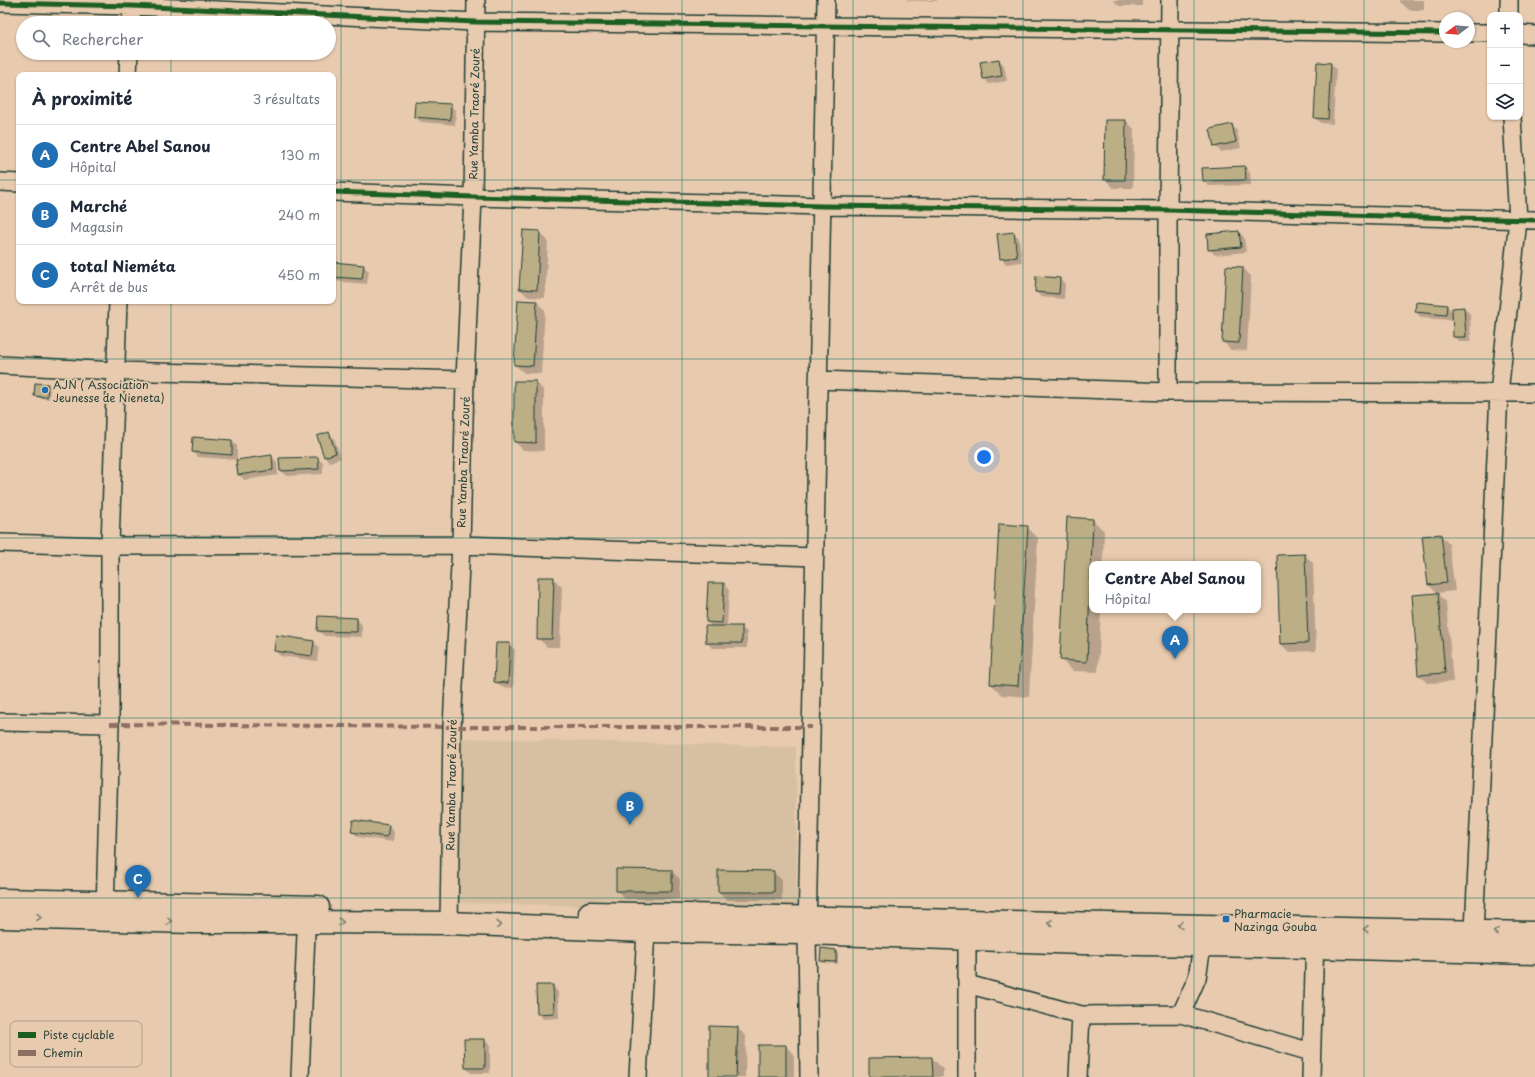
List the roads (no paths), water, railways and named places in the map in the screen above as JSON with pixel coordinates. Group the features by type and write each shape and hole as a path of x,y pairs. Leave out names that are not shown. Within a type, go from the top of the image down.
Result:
{"main road":[{"path":"0,900 193,922 306,914 449,916 1204,936 1315,937 1474,931 1535,933"},
{"path":"0,917 105,911"},
{"path":"449,916 646,930 808,926"},
{"path":"1315,937 1535,953"}],"street":[{"name":"Rue Yamba Traoré Zouré","path":"449,916 452,727 461,545 465,380 473,197 476,0"},
{"path":"809,1077 808,926 826,0"},
{"path":"1168,392 1170,0"},
{"path":"1509,0 1509,12"},
{"path":"0,3 132,3 475,22 1439,32"},
{"path":"131,16 132,3"},
{"path":"1475,33 1487,33"},
{"path":"1523,34 1535,35"},
{"path":"128,72 129,60"},
{"path":"1474,931 1499,393 1518,220 1512,120"},
{"path":"0,182 16,183"},
{"path":"336,192 823,206 1168,210 1535,220"},
{"path":"105,911 110,724 110,546 118,304"},
{"path":"0,365 116,370 465,380"},
{"path":"818,380 1168,392 1535,393"},
{"path":"0,543 110,546 461,545 815,557"},
{"path":"0,722 110,724"},
{"path":"300,1077 306,914"},
{"path":"638,1077 646,930"},
{"path":"967,930 967,1077"},
{"path":"1181,1014 1197,978 1204,936"},
{"path":"1311,1077 1315,937"},
{"path":"967,984 1081,1015 1181,1014 1312,1052"},
{"path":"1078,1077 1081,1015"}],"place":[{"name":"AJN ( Association Jeunesse de Nieneta)","path":"45,390"},
{"name":"Centre Abel Sanou","path":"1175,659"},
{"name":"Marché","path":"630,825"},
{"name":"total Nieméta","path":"138,898"},
{"name":"Pharmacie Nazinga Gouba","path":"1226,919"}]}
